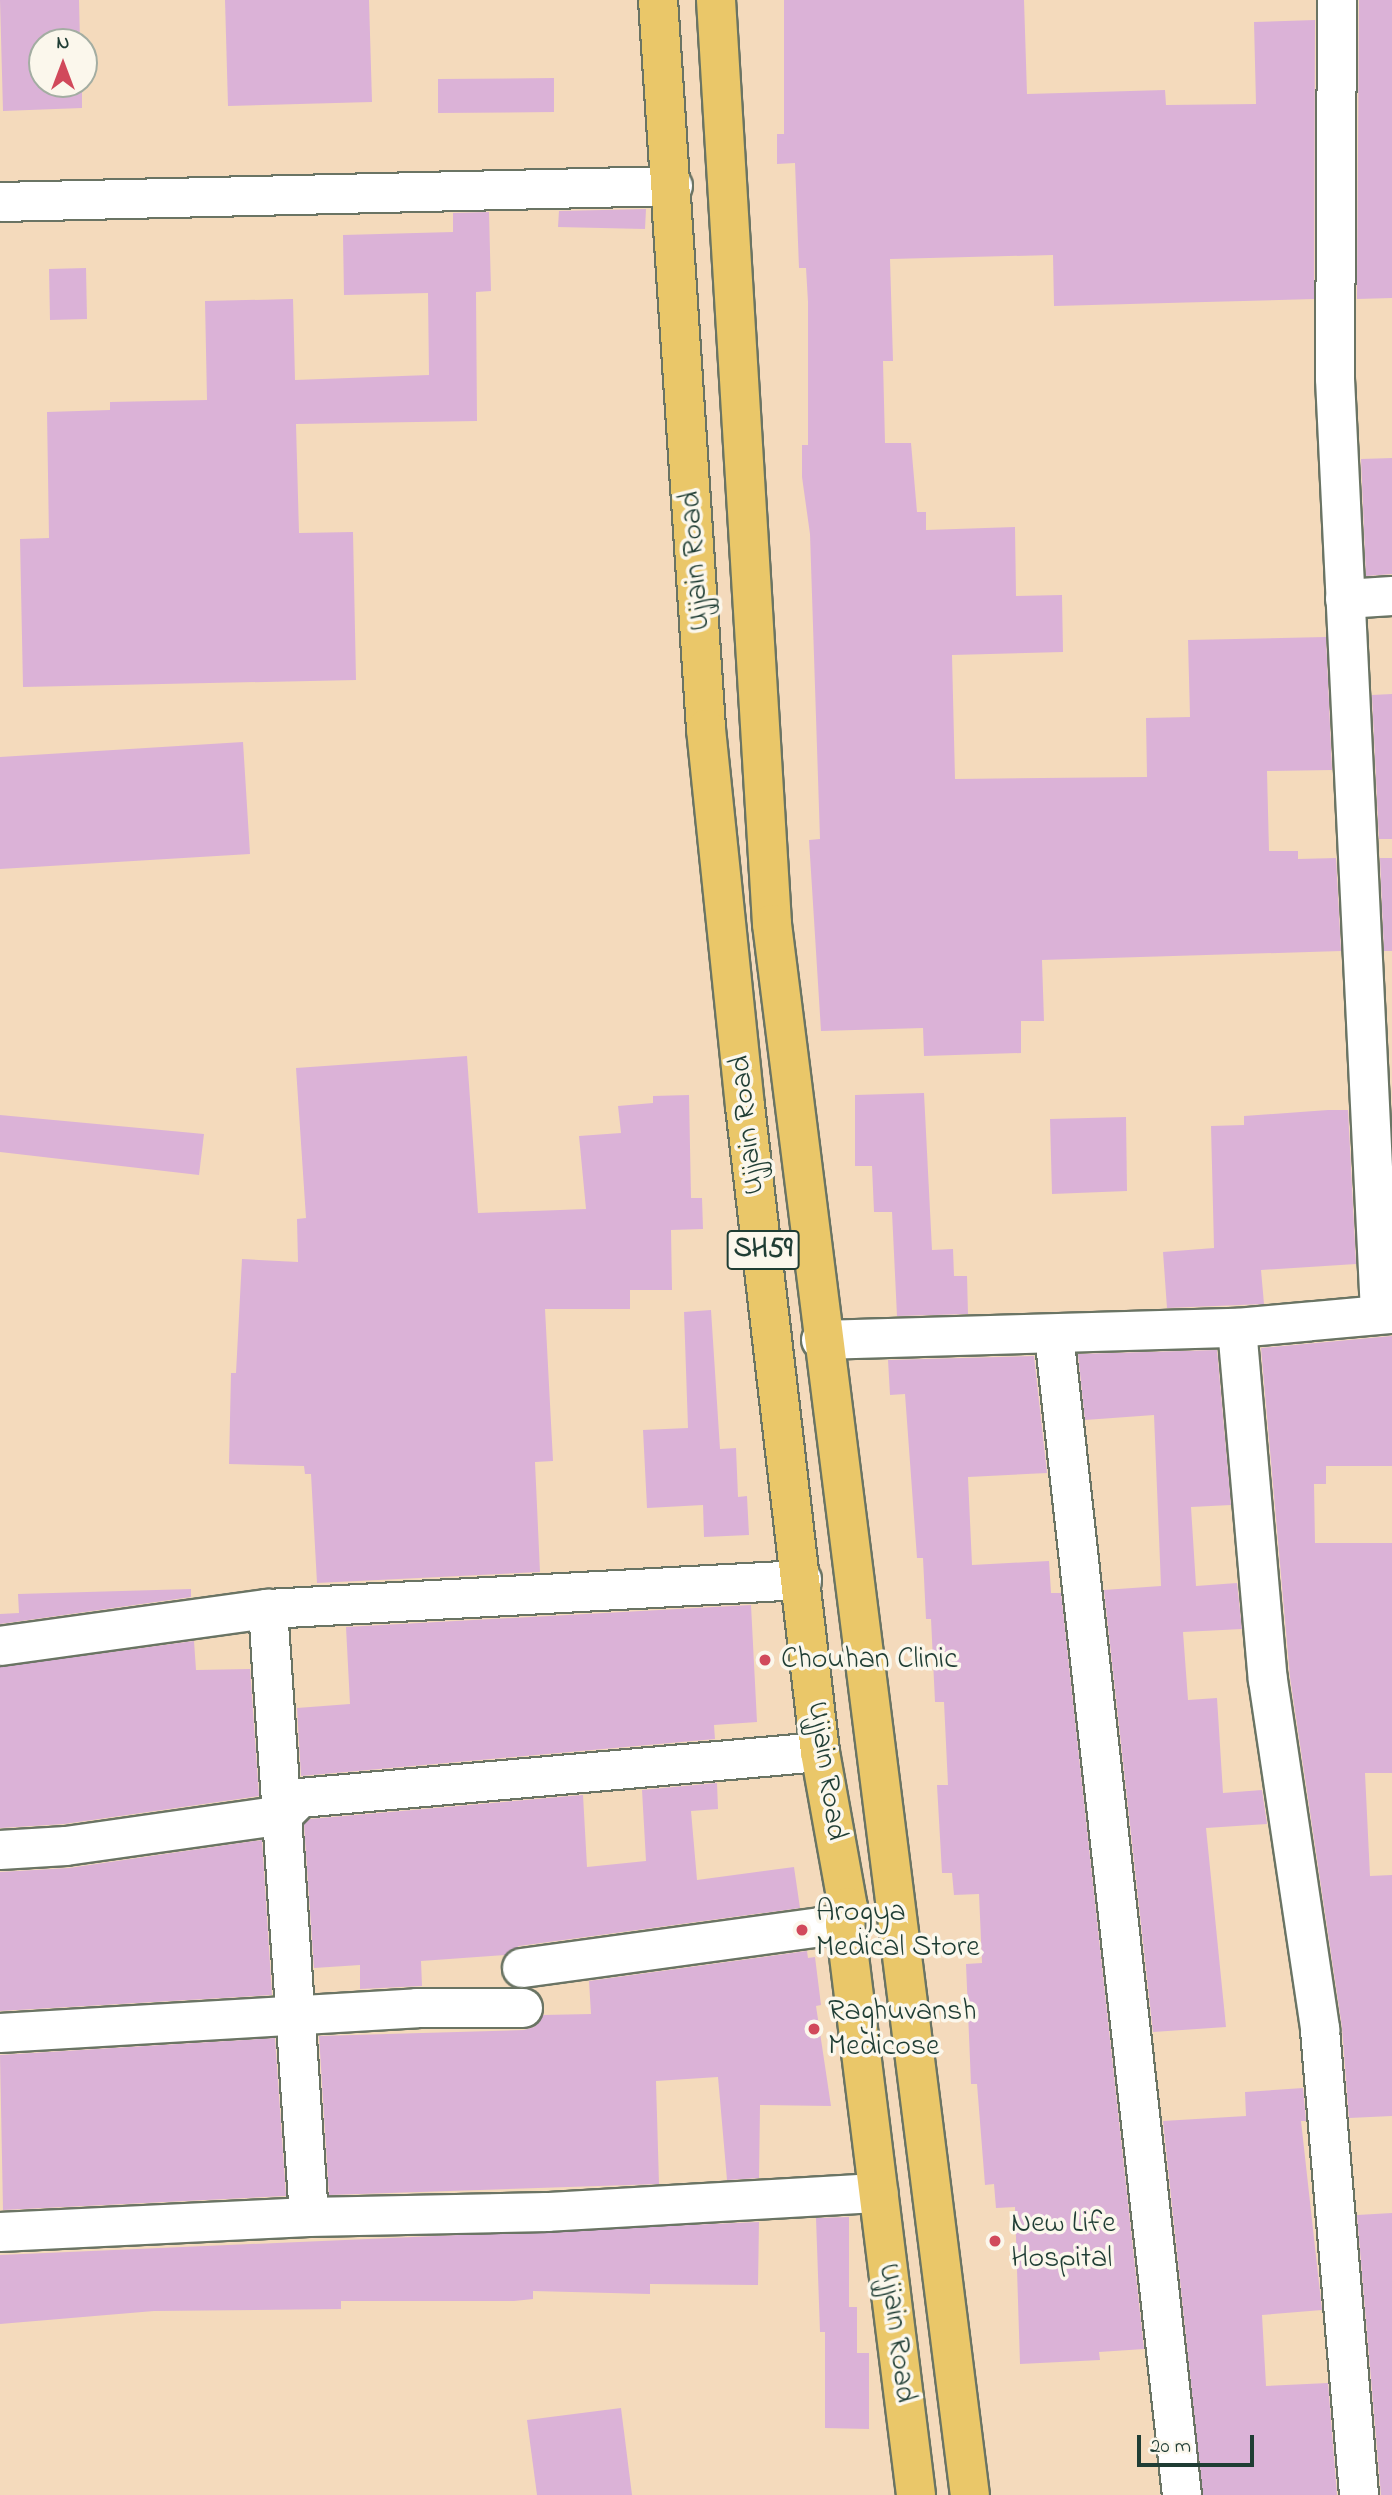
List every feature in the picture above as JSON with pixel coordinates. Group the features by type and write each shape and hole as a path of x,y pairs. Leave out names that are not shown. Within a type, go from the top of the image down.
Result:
{"main road":[{"name":"Ujjain Road","path":"658,0 673,186 706,729 745,1106 820,1752 848,1907 845,1924 916,2495"},
{"name":"Ujjain Road","path":"716,0 772,924 821,1340 857,1583 970,2495"}],"street":[{"path":"821,1340 1237,1328 1386,1314 1335,379 1337,0"},
{"path":"0,202 673,186"},
{"path":"1345,600 1392,596"},
{"path":"1237,1328 1268,1680 1320,2030 1359,2495"},
{"path":"1054,1334 1182,2495"},
{"path":"0,1646 268,1609 802,1580"},
{"path":"268,1609 298,2017 309,2217"},
{"path":"0,1850 66,1846 282,1815 300,1798 820,1752"},
{"path":"522,1968 845,1924"},
{"path":"0,2033 417,2008 523,2008"},
{"path":"0,2232 309,2217 547,2212 878,2193"}],"building":[{"path":"0,0 79,0 80,28 28,28 28,98 82,98 82,108 3,111"},
{"path":"225,0 369,0 372,102 228,106"},
{"path":"784,0 1024,0 1027,94 1165,90 1166,105 1256,104 1254,22 1315,20 1314,299 1054,306 1053,255 890,259 893,361 883,361 885,443 911,443 917,512 926,512 926,530 1015,527 1016,596 1062,595 1063,652 952,655 955,779 1147,777 1146,718 1190,717 1188,640 1326,637 1332,770 1267,771 1269,851 1298,851 1298,859 1336,858 1341,951 1042,960 1044,1021 1021,1021 1021,1053 924,1056 923,1028 821,1031 809,840 820,839 810,534 802,477 802,445 808,445 808,302 806,268 799,268 795,163 777,164 777,134 784,134"},
{"path":"1359,0 1392,0 1392,298 1357,299"},
{"path":"554,78 554,112 438,113 438,79"},
{"path":"646,209 645,229 558,227 559,211"},
{"path":"489,212 491,291 476,292 477,421 296,424 299,533 353,532 356,680 23,687 20,539 49,538 47,412 110,410 110,402 207,400 205,301 293,299 295,380 429,375 428,293 344,295 343,235 453,232 453,213"},
{"path":"86,268 87,319 50,320 49,269"},
{"path":"1392,458 1392,574 1366,576 1361,459"},
{"path":"1392,694 1392,839 1379,839 1372,695"},
{"path":"243,742 250,854 0,869 0,757"},
{"path":"1380,858 1392,858 1392,951 1384,951"},
{"path":"467,1056 478,1213 586,1209 579,1136 621,1133 618,1106 653,1103 653,1096 689,1095 691,1198 702,1198 703,1229 671,1230 672,1290 630,1290 630,1309 545,1309 553,1461 535,1462 540,1572 317,1583 311,1474 305,1474 304,1466 229,1464 231,1373 236,1373 242,1259 298,1262 297,1219 306,1218 296,1068"},
{"path":"924,1093 932,1250 953,1249 954,1276 967,1276 968,1314 897,1316 892,1212 874,1212 872,1166 855,1166 855,1095"},
{"path":"1348,1110 1356,1264 1261,1270 1264,1304 1167,1308 1163,1252 1214,1248 1211,1126 1244,1125 1244,1116"},
{"path":"0,1115 204,1134 199,1175 0,1152"},
{"path":"1126,1117 1127,1191 1052,1194 1050,1119"},
{"path":"711,1310 720,1449 736,1448 738,1497 747,1496 749,1535 704,1537 703,1505 647,1508 643,1430 688,1428 684,1312"},
{"path":"1392,1336 1392,1466 1326,1466 1326,1484 1314,1484 1315,1543 1392,1543 1392,1773 1365,1773 1370,1876 1392,1875 1392,2116 1349,2118 1342,2027 1290,1677 1261,1348"},
{"path":"1217,1350 1231,1505 1191,1507 1196,1586 1237,1583 1242,1629 1183,1632 1188,1700 1217,1698 1223,1793 1262,1790 1267,1824 1206,1828 1226,2027 1153,2032 1104,1590 1161,1586 1154,1415 1085,1420 1078,1354"},
{"path":"1034,1356 1047,1473 968,1477 972,1565 1049,1561 1051,1593 1061,1593 1144,2349 1099,2352 1100,2360 1020,2364 1015,2207 996,2208 994,2184 985,2185 977,2084 971,2084 966,1964 982,1963 979,1894 954,1895 952,1873 942,1873 937,1785 948,1785 944,1702 935,1702 931,1619 926,1619 923,1558 917,1558 905,1394 890,1395 888,1360"},
{"path":"191,1589 191,1597 0,1624 0,1614 19,1613 18,1594"},
{"path":"751,1605 757,1722 714,1725 715,1739 301,1776 297,1708 350,1704 346,1627"},
{"path":"194,1641 196,1670 250,1669 259,1796 64,1824 0,1828 0,1667"},
{"path":"717,1783 718,1809 691,1811 697,1880 794,1867 800,1908 519,1946 505,1955 421,1961 422,1986 360,1989 360,1965 314,1968 304,1824 310,1819 583,1795 587,1867 646,1861 642,1790"},
{"path":"262,1840 272,1995 0,2011 0,1872 69,1868"},
{"path":"807,1951 808,1958 815,1957 821,2005 816,2006 831,2106 760,2105 759,2178 727,2180 718,2077 656,2081 659,2184 329,2195 319,2036 524,2030 534,2027 543,2015 591,2014 589,1981"},
{"path":"275,2038 286,2196 3,2210 0,2055"},
{"path":"1303,2088 1306,2121 1301,2121 1322,2310 1262,2315 1266,2386 1328,2383 1337,2495 1203,2495 1163,2121 1246,2116 1245,2092"},
{"path":"1392,2213 1392,2495 1381,2495 1357,2215"},
{"path":"849,2217 849,2307 857,2307 857,2353 869,2353 869,2429 825,2428 825,2332 820,2332 816,2218"},
{"path":"759,2222 758,2285 650,2284 650,2294 533,2291 533,2299 514,2301 341,2301 341,2309 154,2311 0,2324 0,2255"},
{"path":"621,2408 632,2495 537,2495 527,2420"}],"place":[{"name":"Chouhan Clinic","path":"765,1660"},
{"name":"Arogya Medical Store","path":"802,1930"},
{"name":"Raghuvansh Medicose","path":"814,2029"},
{"name":"New Life Hospital","path":"995,2241"}]}
